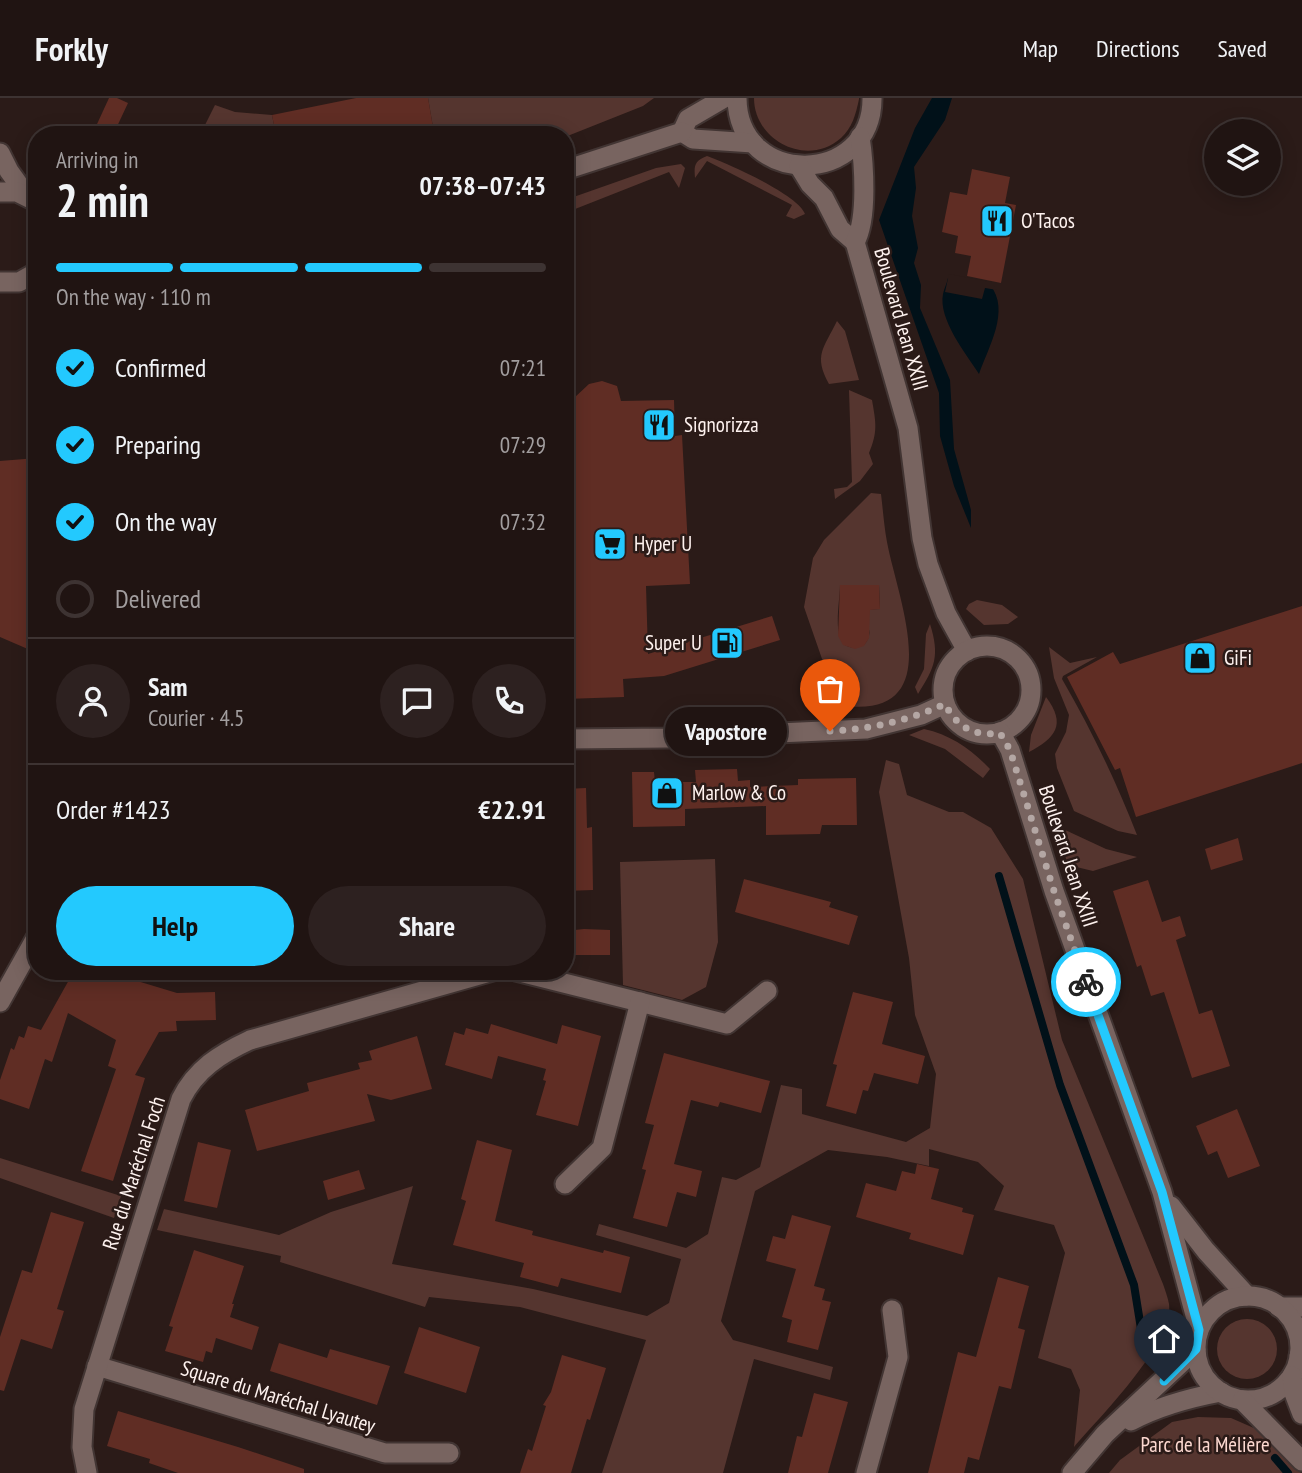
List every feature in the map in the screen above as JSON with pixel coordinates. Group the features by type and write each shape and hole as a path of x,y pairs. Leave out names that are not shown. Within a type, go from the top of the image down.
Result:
{"main road":[{"path":"574,167 682,132 688,119 724,98"},
{"path":"737,98 743,127 753,143 766,155 782,163 799,166 817,165 833,160 848,150 860,137 869,120 874,99"},
{"path":"682,132 693,139 753,143"},
{"path":"799,166 810,184 824,198 840,229 855,242 861,231 864,164 860,137"},
{"path":"0,153 9,171 28,194"},
{"path":"0,192 28,198"},
{"name":"Boulevard Jean XXIII","path":"855,242 908,428 922,538 928,564 946,613 967,651"},
{"path":"0,282 19,282 28,277"},
{"path":"977,647 1000,648 1019,660 1025,669 1031,690 1026,712 1019,721 1000,733 977,733 967,729 958,723 945,704 943,694 946,674 958,657 967,651 977,647"},
{"path":"574,739 668,738 866,729 911,718 945,704"},
{"name":"Boulevard Jean XXIII","path":"1000,733 1010,750 1054,891 1149,1162 1162,1192"},
{"path":"0,1002 28,952"},
{"name":"Rue du Maréchal Foch","path":"87,1473 82,1447 85,1409 181,1099 188,1084 200,1070 232,1048 258,1037 461,980"},
{"path":"552,980 727,1024 767,991"},
{"path":"565,1184 602,1148 640,1002"},
{"path":"1162,1192 1206,1251 1247,1296"},
{"path":"1072,1473 1105,1434 1198,1339 1213,1310 1234,1298 1247,1296 1269,1301 1279,1307 1289,1316 1296,1328 1301,1355 1292,1376 1283,1387 1256,1400 1242,1400 1221,1392 1210,1384 1203,1374 1198,1339 1162,1192"},
{"path":"1279,1307 1302,1307"},
{"path":"866,1473 898,1357 892,1310"},
{"name":"Square du Maréchal Lyautey","path":"97,1366 385,1453 449,1453"},
{"path":"1292,1376 1294,1393 1302,1414"},
{"path":"1105,1434 1151,1410 1221,1392"},
{"path":"1242,1400 1302,1461"}],"green space":[{"path":"428,98 654,98 643,106 574,133 574,126 433,126"},
{"path":"754,98 859,99 853,120 841,138 828,147 799,150 785,145 763,127 756,113"},
{"path":"215,105 235,112 272,115 274,126 204,126"},
{"path":"707,156 777,189 800,206 805,214 794,219 786,216 792,205 707,161 695,178 696,164"},
{"path":"681,164 685,168 679,188 669,172 574,209 574,197 656,168"},
{"path":"837,321 845,331 859,380 829,384 821,358"},
{"path":"849,390 872,400 875,427 869,453 873,464 860,481 835,499 834,489 847,487 852,482"},
{"path":"871,493 881,494 887,542 906,624 909,652 906,677 895,695 873,706 838,705 804,607 813,558 824,540","holes":["840,585 879,585 880,609 859,610 869,628 867,640 864,645 845,645 838,628"]},
{"path":"977,600 1002,605 1018,617 1008,624 984,625 966,609"},
{"path":"930,624 935,645 934,661 918,694 915,687 924,669 926,634"},
{"path":"1049,647 1070,663 1097,657 1062,679 1102,756 1137,835 1118,831 1074,811 1057,768 1055,754 1066,732 1069,715 1054,678"},
{"path":"1046,697 1056,715 1055,730 1046,741 1029,752 1031,735"},
{"path":"924,729 960,744 990,769 983,778 945,749 909,735"},
{"path":"886,760 899,764 907,795 949,812 963,812 991,828 1023,879 1062,1040 1168,1299 1167,1320 1148,1359 1074,1447 1080,1390 1071,1369 1038,1358 1065,1253 1054,1225 994,1210 1004,1186 978,1162 929,1149 929,1166 887,1157 828,1150 755,1191 721,1321 733,1340 833,1367 830,1380 754,1359 723,1473 602,1473 646,1340 520,1307 429,1297 425,1307 280,1262 281,1256 157,1230 164,1209 279,1235 331,1212 413,1186 392,1264 533,1289 647,1316 669,1303 681,1259 596,1235 599,1224 686,1248 708,1234 722,1177 736,1180 760,1167 781,1085 802,1089 802,1114 906,1142 930,1128 936,1074 915,1015 909,958 879,792"},
{"path":"1063,829 1106,849 1137,857 1093,871 1068,865 1057,830"},
{"path":"715,859 718,942 706,987 682,1000 623,985 620,862"},
{"path":"0,1158 121,1196 114,1218 0,1178"},
{"path":"1247,1319 1268,1328 1277,1349 1268,1370 1247,1379 1226,1370 1217,1349 1226,1328"},
{"name":"Parc de la Mélière","path":"1198,1417 1231,1418 1263,1432 1301,1473 1109,1473 1120,1460 1172,1422"}],"shaded area":[{"path":"932,98 952,98 945,120 914,167 916,188 912,216 918,248 914,263 921,285 920,308 950,380 954,449 971,510 971,528 954,486 940,436 939,393 879,220 915,128"},
{"path":"948,278 990,285 996,295 996,329 979,374 954,336 945,314 943,294"}],"pier":[{"path":"949,274 991,282 997,290 985,288 982,299 945,292"}],"building":[{"path":"109,98 128,103 117,126 96,126"},
{"path":"356,98 428,98 433,126 274,126 272,115"},
{"path":"972,169 1010,177 1005,203 1016,205 1001,283 967,276 971,256 955,253 958,236 942,232 950,192 967,195"},
{"name":"Hyper U","path":"602,381 617,386 621,401 674,400 675,436 682,435 690,584 646,586 648,654 772,616 780,640 664,676 623,679 624,697 574,699 574,398 589,384"},
{"path":"28,459 28,649 0,637 0,461"},
{"path":"840,585 879,585 880,609 870,610 869,638 864,646 855,649 843,645 838,636"},
{"path":"1302,606 1302,763 1136,817 1120,768 1115,770 1067,677 1113,652 1120,664"},
{"path":"737,769 738,781 750,780 750,787 798,785 798,779 856,778 857,825 822,825 820,834 766,835 766,806 685,809 685,826 633,827 632,772 654,772 655,782 696,782 695,770"},
{"path":"586,788 587,828 592,827 593,890 574,891 574,789"},
{"path":"1238,838 1243,860 1211,870 1205,849"},
{"path":"744,879 831,902 829,907 858,916 849,945 735,912"},
{"path":"1148,880 1162,922 1180,916 1186,936 1176,940 1199,1014 1212,1010 1230,1066 1192,1078 1164,992 1151,996 1141,965 1137,967 1113,891"},
{"path":"574,930 610,930 610,955 574,955"},
{"path":"69,980 134,980 177,993 215,992 216,1020 176,1021 177,1031 159,1032 135,1075 145,1078 113,1181 81,1171 116,1069 108,1066 116,1040 68,1013 52,1062 45,1059 29,1109 0,1099 0,1080 11,1048 14,1050 19,1036 24,1038 28,1026 41,1030"},
{"path":"853,992 893,1002 882,1044 925,1056 918,1084 874,1073 868,1091 863,1090 856,1114 826,1106 837,1065 833,1064"},
{"path":"491,1024 557,1044 562,1025 601,1036 578,1126 536,1115 546,1081 543,1080 546,1069 498,1056 492,1079 445,1065 454,1032 464,1035 466,1028 488,1034"},
{"path":"417,1036 432,1089 391,1100 367,1094 375,1121 257,1151 245,1110 309,1091 307,1083 360,1069 358,1063 372,1060 369,1051"},
{"path":"664,1053 770,1081 761,1113 720,1102 718,1107 691,1100 674,1164 702,1171 696,1197 677,1192 667,1227 633,1218 646,1170 642,1169 654,1125 645,1123"},
{"path":"1237,1109 1260,1166 1228,1178 1217,1151 1208,1155 1196,1126"},
{"path":"477,1140 512,1150 495,1221 533,1231 532,1235 630,1257 621,1293 561,1278 558,1287 520,1277 524,1263 453,1245 466,1201 461,1199"},
{"path":"198,1142 231,1150 217,1208 184,1201"},
{"path":"917,1164 939,1169 931,1199 963,1208 962,1212 974,1215 963,1255 909,1239 911,1233 856,1217 866,1183 896,1191 902,1171 915,1174"},
{"path":"359,1170 365,1189 328,1200 323,1181"},
{"path":"51,1212 84,1222 57,1309 64,1311 52,1349 21,1339 4,1391 0,1390 0,1337 22,1270 32,1273"},
{"path":"792,1215 831,1226 814,1286 825,1289 822,1300 831,1302 818,1350 787,1342 792,1320 782,1317 796,1269 766,1261 773,1236 785,1239"},
{"path":"194,1250 244,1266 230,1317 259,1327 252,1350 216,1338 212,1353 206,1351 203,1362 165,1351 173,1327 169,1326"},
{"path":"998,1277 1029,1286 1018,1328 1025,1330 1011,1389 999,1386 979,1460 968,1457 964,1473 928,1473 958,1352 976,1357"},
{"path":"419,1327 480,1347 466,1393 404,1373"},
{"path":"279,1343 327,1358 330,1349 390,1366 377,1405 270,1371"},
{"path":"562,1355 606,1368 590,1420 587,1419 571,1473 520,1473 528,1449 532,1451 546,1406 543,1405 551,1392"},
{"path":"814,1393 848,1402 828,1473 788,1473 797,1436 802,1437"},
{"path":"118,1411 304,1469 304,1473 178,1473 149,1463 150,1459 107,1446"}],"waterway":[{"path":"999,876 1060,1085 1134,1285 1143,1341"},
{"path":"1275,1458 1288,1473"}],"way so far":[{"path":"830,731 866,729 890,724 945,704 950,714 967,729 977,733 1000,733 1010,750 1086,982"}],"place":[{"name":"O'Tacos","path":"997,221"},
{"name":"Signorizza","path":"659,425"},
{"name":"Hyper U","path":"610,544"},
{"name":"Super U","path":"727,643"},
{"name":"GiFi","path":"1200,658"},
{"name":"Vapostore","path":"830,731"},
{"name":"Marlow & Co","path":"667,793"}],"route":[{"path":"1086,982 1162,1192 1199,1330 1196,1349 1164,1381"}]}
